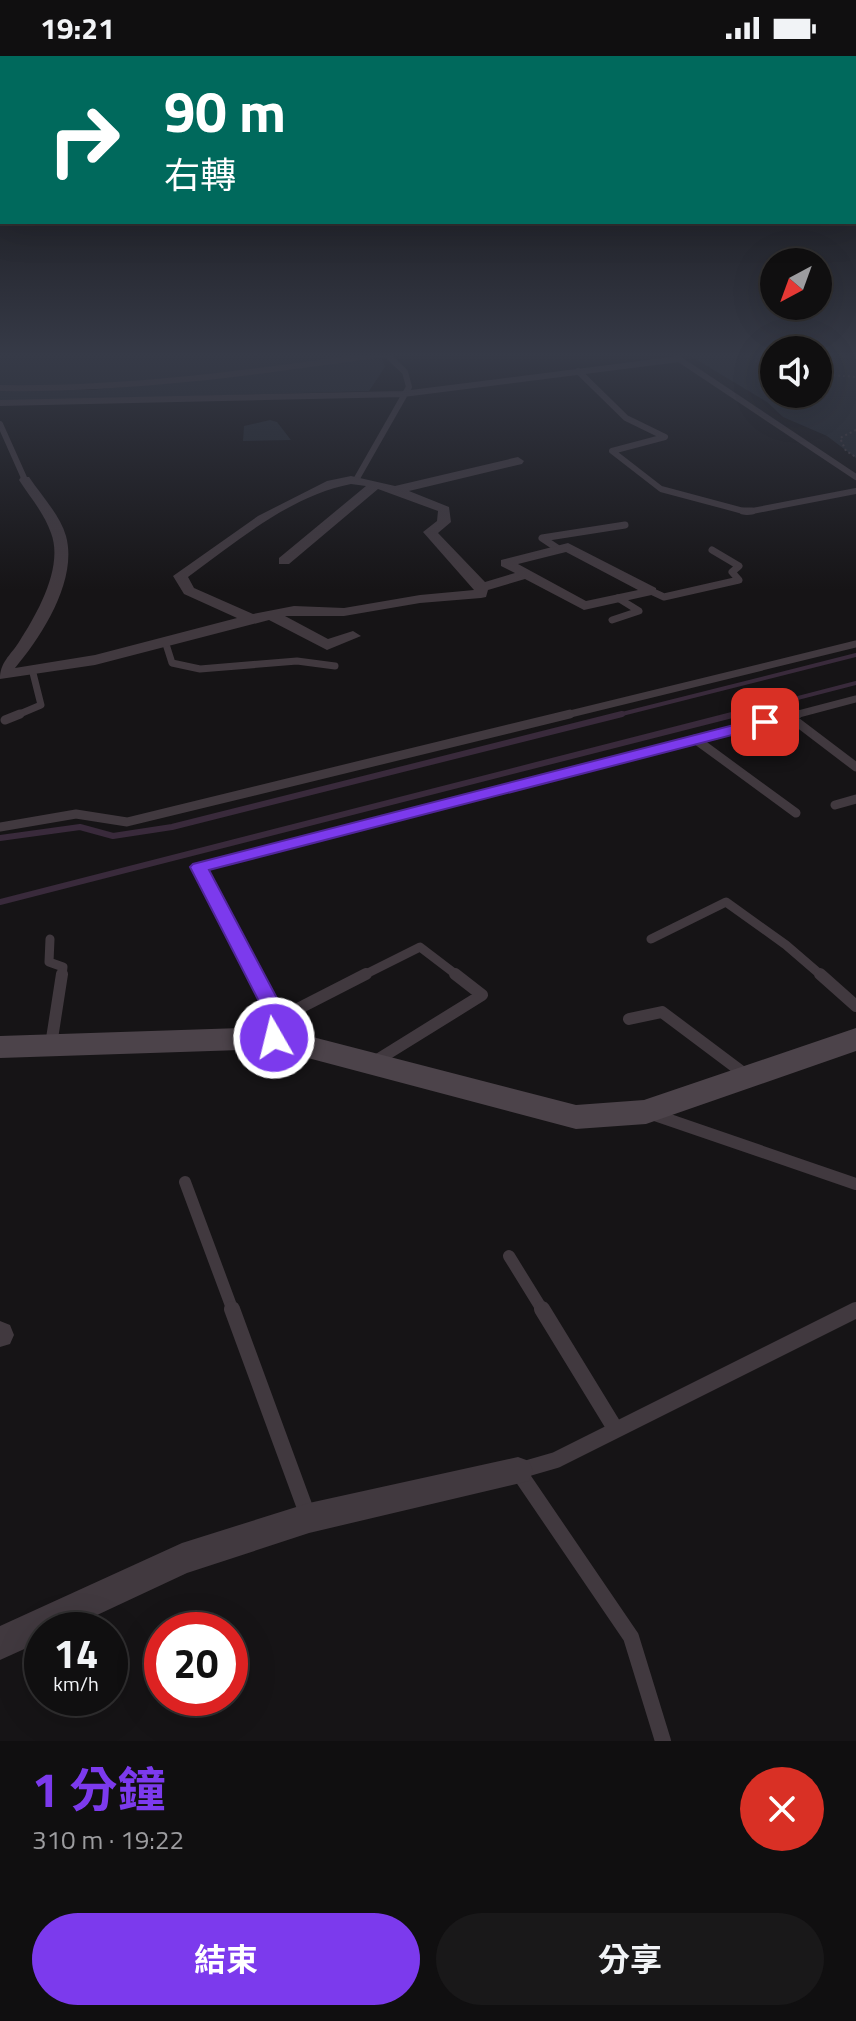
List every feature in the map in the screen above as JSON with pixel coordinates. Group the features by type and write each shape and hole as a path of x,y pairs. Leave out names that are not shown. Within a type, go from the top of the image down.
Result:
{"street":[{"path":"392,491 518,461"},
{"path":"1,674 49,604 59,569 60,538 25,480"},
{"path":"1,674 33,673 165,641 251,619 269,614 294,610 344,612 420,599 481,594 481,586 430,532 444,522 444,510 433,503 356,480 335,482 265,517 180,576 189,591 251,619"},
{"path":"284,561 374,486"},
{"path":"568,547 651,591 584,606 506,563 568,547"},
{"path":"480,588 527,574"},
{"path":"269,614 327,645 353,636"},
{"path":"0,1047 51,1047 276,1029 369,1065 576,1117 646,1112 856,1039"},
{"path":"0,1643 182,1559 309,1518 518,1471"}],"lane":[{"path":"4,433 25,480"},
{"path":"356,480 382,433"},
{"path":"656,433 665,437 612,451 661,489 747,512 856,491"},
{"path":"789,433 856,477"},
{"path":"557,548 542,538 625,525"},
{"path":"651,591 664,597 739,580 732,572 739,566 712,550"},
{"path":"612,620 639,611 618,598"},
{"path":"165,641 172,663 200,669 297,661 335,666"},
{"path":"0,827 76,814 127,822 856,644"},
{"path":"5,720 41,705 33,673"},
{"path":"369,1065 482,995 420,947 276,1029 199,867 856,699"},
{"path":"789,716 856,767"},
{"path":"695,739 796,813"},
{"path":"835,805 856,799"},
{"path":"651,939 726,902 786,945 856,1006"},
{"path":"50,939 49,962 63,967 51,1047"},
{"path":"629,1019 662,1012 748,1077"},
{"path":"646,1112 856,1184"},
{"path":"185,1182 309,1518"},
{"path":"509,1256 616,1430"},
{"path":"663,1741 631,1637 518,1471 556,1460 856,1310"}],"path":[{"path":"851,433 840,438 846,451 856,457"}],"shaded area":[{"path":"244,433 285,433 291,440 243,441"},
{"path":"819,433 856,433 856,458 827,436"}],"waterway":[{"path":"614,716 856,655"},
{"path":"728,716 856,683"},
{"path":"0,838 80,827 113,836 172,827 622,714"},
{"path":"0,902 736,714"}],"route":[{"path":"274,1038 278,1019 199,867 765,722"}]}
